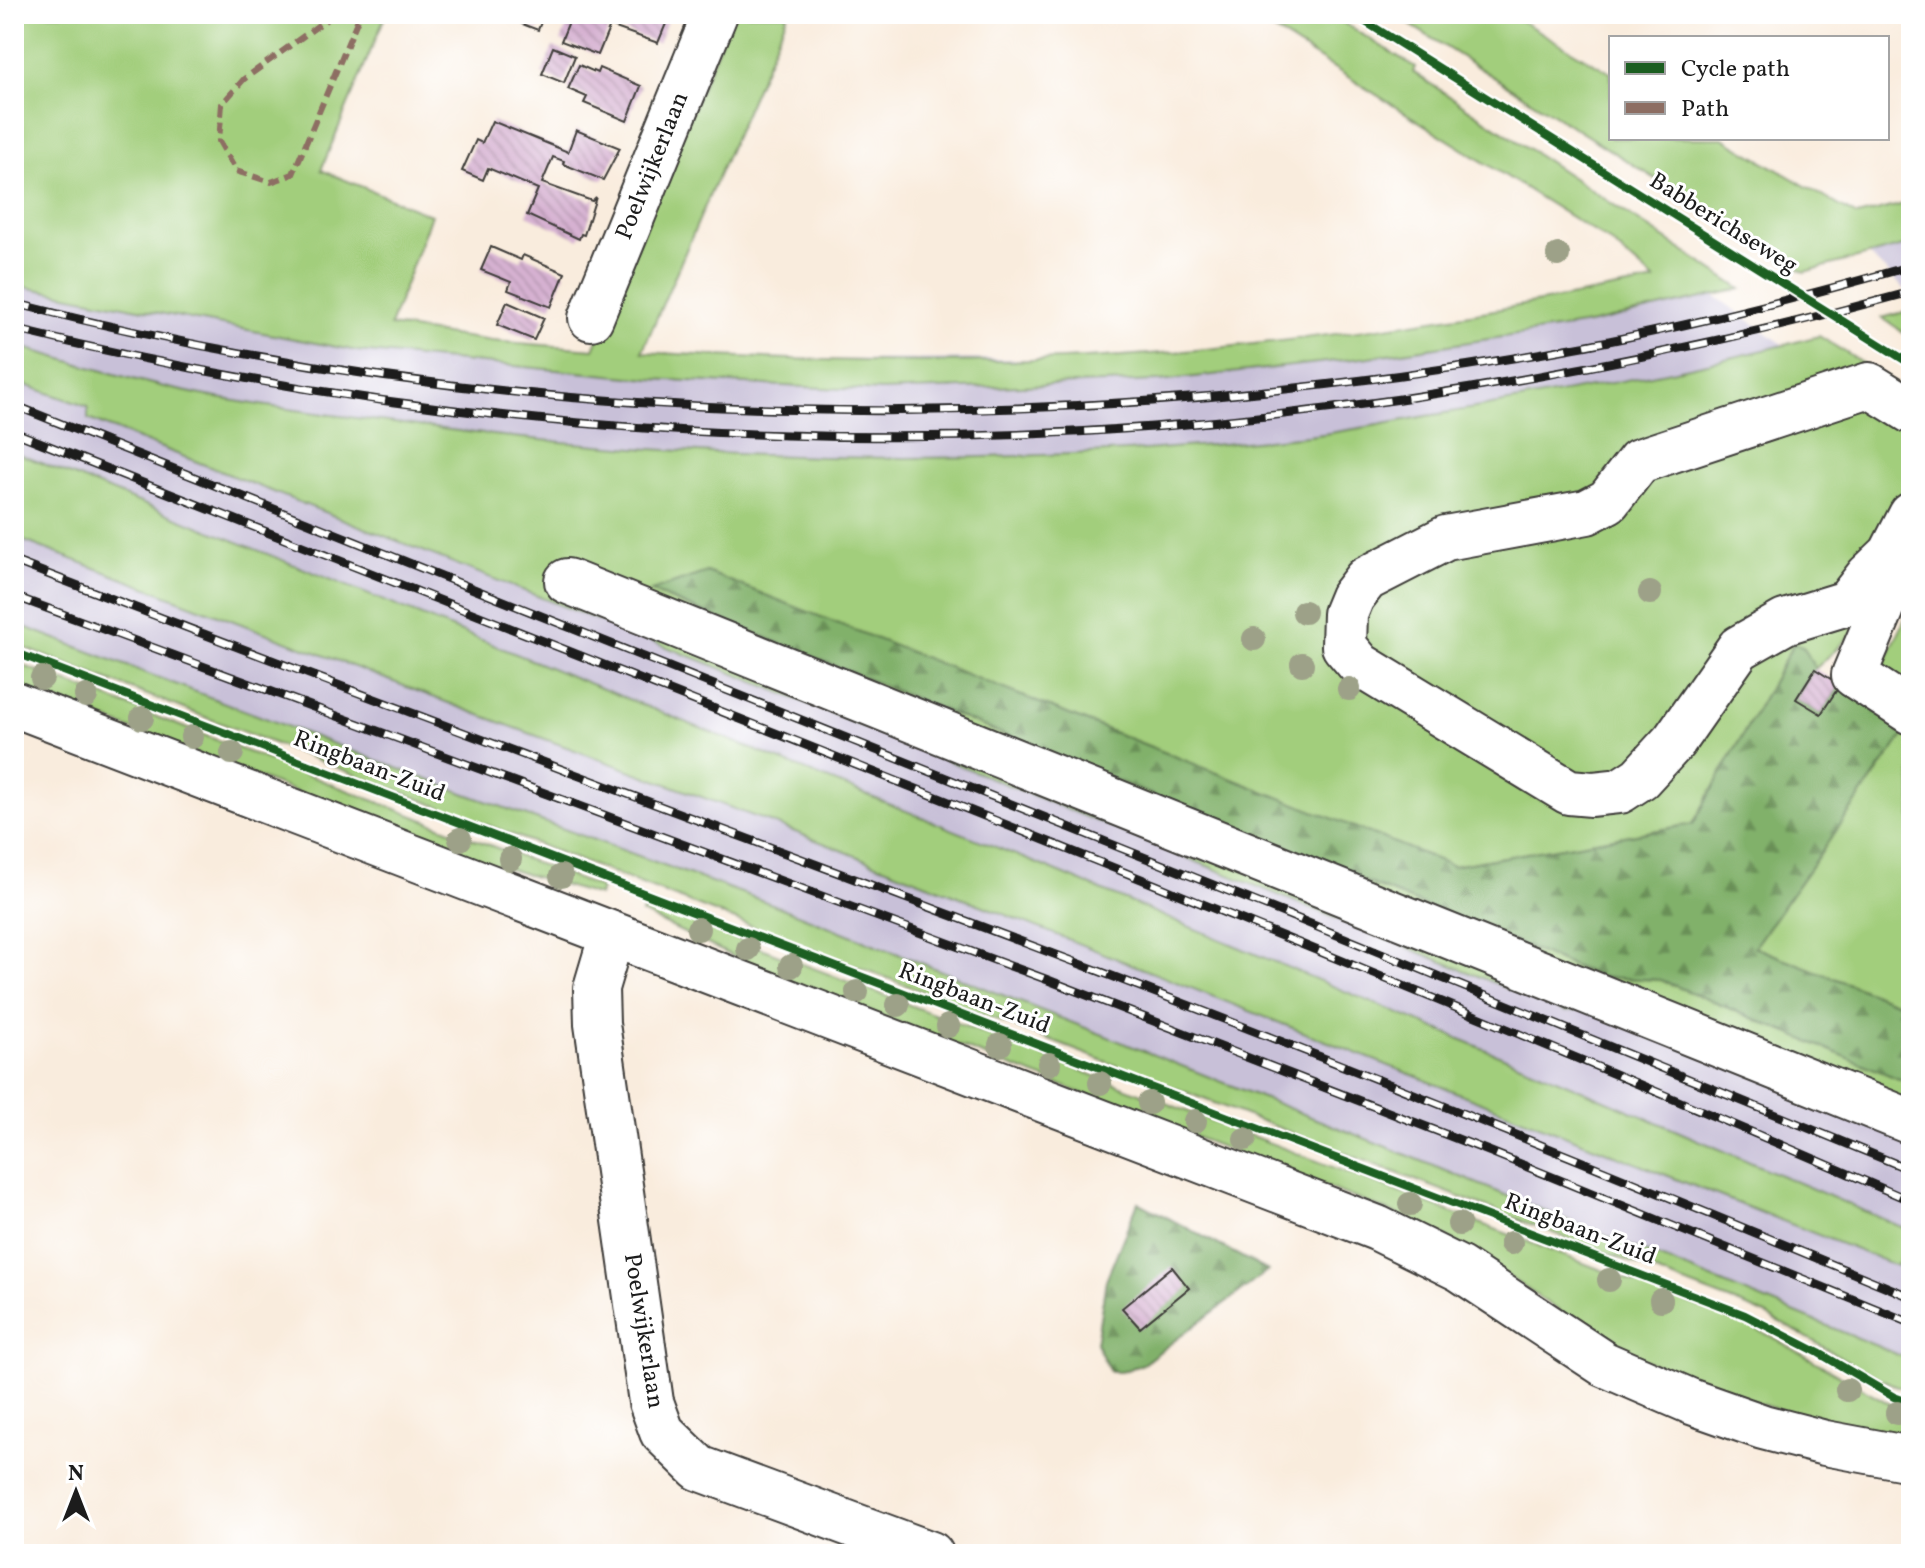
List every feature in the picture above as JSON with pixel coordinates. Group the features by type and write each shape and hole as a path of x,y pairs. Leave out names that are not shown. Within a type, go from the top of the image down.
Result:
{"street":[{"name":"Poelwijkerlaan","path":"591,318 715,14"},
{"path":"1891,554 1868,576 1847,603 1785,622 1739,648 1674,741 1640,778 1620,791 1592,794 1569,792 1360,665 1344,646 1345,614 1352,597 1366,579 1446,538 1587,512 1608,501 1639,461 1869,385 1911,411"},
{"path":"1911,515 1891,554 1882,608 1854,675 1911,712"},
{"path":"567,581 1911,1122"},
{"path":"14,704 1377,1228 1460,1269 1604,1364 1692,1402 1763,1427 1825,1443 1911,1459"},
{"name":"Poelwijkerlaan","path":"612,934 596,988 597,1024 651,1402 662,1432 699,1468 931,1554"}],"shaded area":[{"path":"1911,202 1911,295 1868,254"},
{"path":"14,252 389,327 492,341 768,360 1051,359 1161,353 1299,340 1410,325 1656,281 1663,305 1715,296 1784,345 1804,340 1814,367 583,565 1911,1141 1911,1359 1407,1155 772,904 455,790 14,623"}],"green space":[{"path":"14,14 386,14 321,170 431,215 390,326 492,341 594,349 732,14 788,14 642,352 902,362 1033,360 1163,353 1410,323 1655,281 1609,241 1248,14 1329,14 1415,67 1413,72 1741,289 1589,324 1362,358 1159,381 882,391 650,379 357,351 14,285"},
{"path":"1393,14 1509,14 1609,72 1609,140 1726,140 1857,216 1911,202 1911,244 1804,272"},
{"path":"1911,310 1911,337 1882,318"},
{"path":"1819,336 1911,393 1911,510 1865,622 1815,669 1804,648 1794,643 1693,824 1453,866 707,572 652,592 1600,977 1661,980 1911,1084 1911,1141 1594,1008 1566,1012 730,672 88,419 88,407 14,381 14,345 133,379 203,395 295,410 527,439 747,454 967,457 1188,447 1335,432 1636,378"},
{"path":"14,452 1043,866 1542,1073 1911,1231 1897,1266 780,826 14,537"},
{"path":"707,572 1453,866 1693,824 1794,643 1804,648 1815,669 1796,699 1821,714 1840,685 1910,726 1754,947 1911,1008 1911,1084 1661,980 1600,977 651,591"},
{"path":"1911,599 1911,698 1877,678 1906,617"},
{"path":"14,623 455,790 772,904 1407,1155 1911,1360 1911,1392 1871,1374 1755,1310 14,644"},
{"path":"14,662 601,888 599,896 468,857 14,685"},
{"path":"1911,726 1911,1008 1754,947"},
{"path":"646,904 1761,1331 1894,1406 1911,1412 1911,1436 1809,1419 1695,1384 1598,1337 1439,1233 764,971 642,913"},
{"path":"1138,1202 1268,1271 1143,1364 1121,1372 1110,1372 1096,1343 1106,1280"}],"building":[{"path":"526,14 544,14 538,30 522,24"},
{"path":"572,14 593,14 604,18 605,14 670,14 658,43 610,26 598,55 561,41"},
{"path":"553,47 575,56 564,83 542,74"},
{"path":"579,65 597,73 599,68 641,86 627,121 584,103 587,97 568,89"},
{"path":"492,121 568,152 576,130 620,148 603,180 553,157 542,183 592,201 596,197 584,235 581,234 579,239 527,215 538,189 488,168 483,180 462,171 476,140 482,143"},
{"path":"491,247 521,260 523,255 565,273 551,307 508,290 511,282 481,270"},
{"path":"507,302 544,318 534,340 497,325"},
{"path":"1815,669 1840,685 1821,714 1796,699"},
{"path":"1172,1267 1189,1288 1140,1328 1122,1308"}],"railway":[{"path":"14,303 207,347 402,379 598,400 796,410 994,409 1191,398 1388,377 1625,338 1748,310 1911,266"},
{"path":"14,329 153,361 294,387 436,408 579,423 723,433 867,437 1010,435 1249,418 1440,393 1724,339 1911,292"},
{"path":"14,405 1286,914 1911,1170"},
{"path":"14,432 1203,904 1911,1201"},
{"path":"14,561 1205,1012 1509,1132 1911,1297"},
{"path":"14,596 1048,980 1491,1152 1911,1323"}],"marked path":[{"path":"334,14 244,79 222,104 219,141 236,171 271,182 293,174 360,14"}],"cycle path":[{"name":"Babberichseweg","path":"1353,14 1911,364"},
{"name":"Ringbaan-Zuid","path":"14,652 1745,1315 1894,1397 1911,1403"}]}
